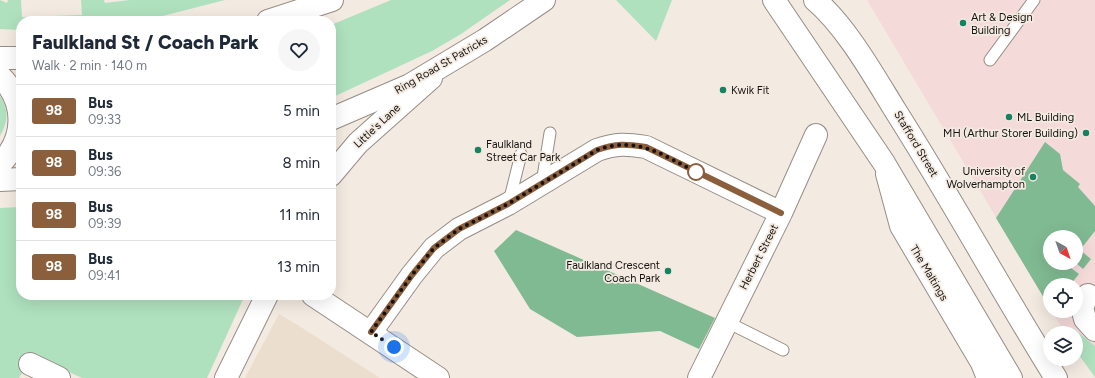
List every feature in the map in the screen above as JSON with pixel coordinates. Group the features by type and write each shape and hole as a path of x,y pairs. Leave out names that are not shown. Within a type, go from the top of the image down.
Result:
{"main road":[{"path":"283,16 332,0"},
{"name":"Ring Road St Patricks","path":"336,117 410,85 485,40 544,0"},
{"path":"763,0 790,24"},
{"path":"774,0 884,163 1011,378"},
{"name":"Stafford Street","path":"821,3 869,69 900,118 1056,378"},
{"path":"0,58 16,58"},
{"name":"Little's Lane","path":"336,169 358,142 445,65"},
{"path":"0,76 10,86 16,99"},
{"name":"Herbert Street","path":"699,378 781,213 816,135"},
{"path":"0,164 16,142"},
{"path":"371,332 412,275 434,248 459,229 508,204 597,150 613,144 646,147 781,213"},
{"name":"The Maltings","path":"884,163 901,226 982,364 988,378"},
{"path":"0,180 16,179"},
{"path":"1092,291 1082,307 1084,319 1095,330"},
{"path":"226,378 265,300"},
{"path":"321,300 438,378"},
{"path":"30,364 59,378"}],"lane":[{"path":"990,60 1034,0"},
{"path":"542,182 550,133"},
{"path":"508,204 521,154"},
{"path":"727,322 783,350"}],"shaded area":[{"name":"University of Wolverhampton","path":"867,0 1095,0 1095,377 1083,361 1083,326 1061,326 1056,318 1083,318 1083,278 1043,278 1043,296"},
{"path":"279,314 296,324 380,378 245,378"}],"green space":[{"path":"0,0 7,3 8,0 21,0 22,16 16,16 16,30 0,29"},
{"path":"81,0 104,0 105,3 130,0 225,0 163,16 52,16 82,15"},
{"path":"391,0 510,0 461,34 432,51 336,96 336,23"},
{"path":"616,0 672,0 656,41"},
{"path":"0,96 5,106 6,121 0,136"},
{"path":"1045,142 1060,154 1063,170 1080,184 1078,187 1095,206 1095,231 1083,246 1083,230 1043,230 1043,270 1074,270 1079,274 1076,278 1043,278 1043,296 996,218"},
{"path":"16,207 16,300 243,300 207,378 82,378 32,355 19,378 0,378 0,208"},
{"path":"516,230 715,318 699,349 660,331 577,337 530,309 494,251"},
{"path":"1083,252 1091,259 1083,269"},
{"path":"1083,336 1095,346 1095,377 1083,361"}],"bus line":[{"name":"98","path":"371,332 412,275 434,248 459,229 508,204 597,150 613,144 646,147 781,213"}],"place":[{"name":"Art & Design Building","path":"963,23"},
{"name":"Kwik Fit","path":"723,90"},
{"name":"ML Building","path":"1009,117"},
{"name":"MH (Arthur Storer Building)","path":"1086,133"},
{"name":"Faulkland Street Car Park","path":"478,150"},
{"name":"University of Wolverhampton","path":"1033,177"},
{"name":"Faulkland Crescent Coach Park","path":"668,271"}],"route":[{"path":"394,347 371,332 412,275 434,248 459,229 508,204 597,150 613,144 646,147 700,174 696,172"}]}
